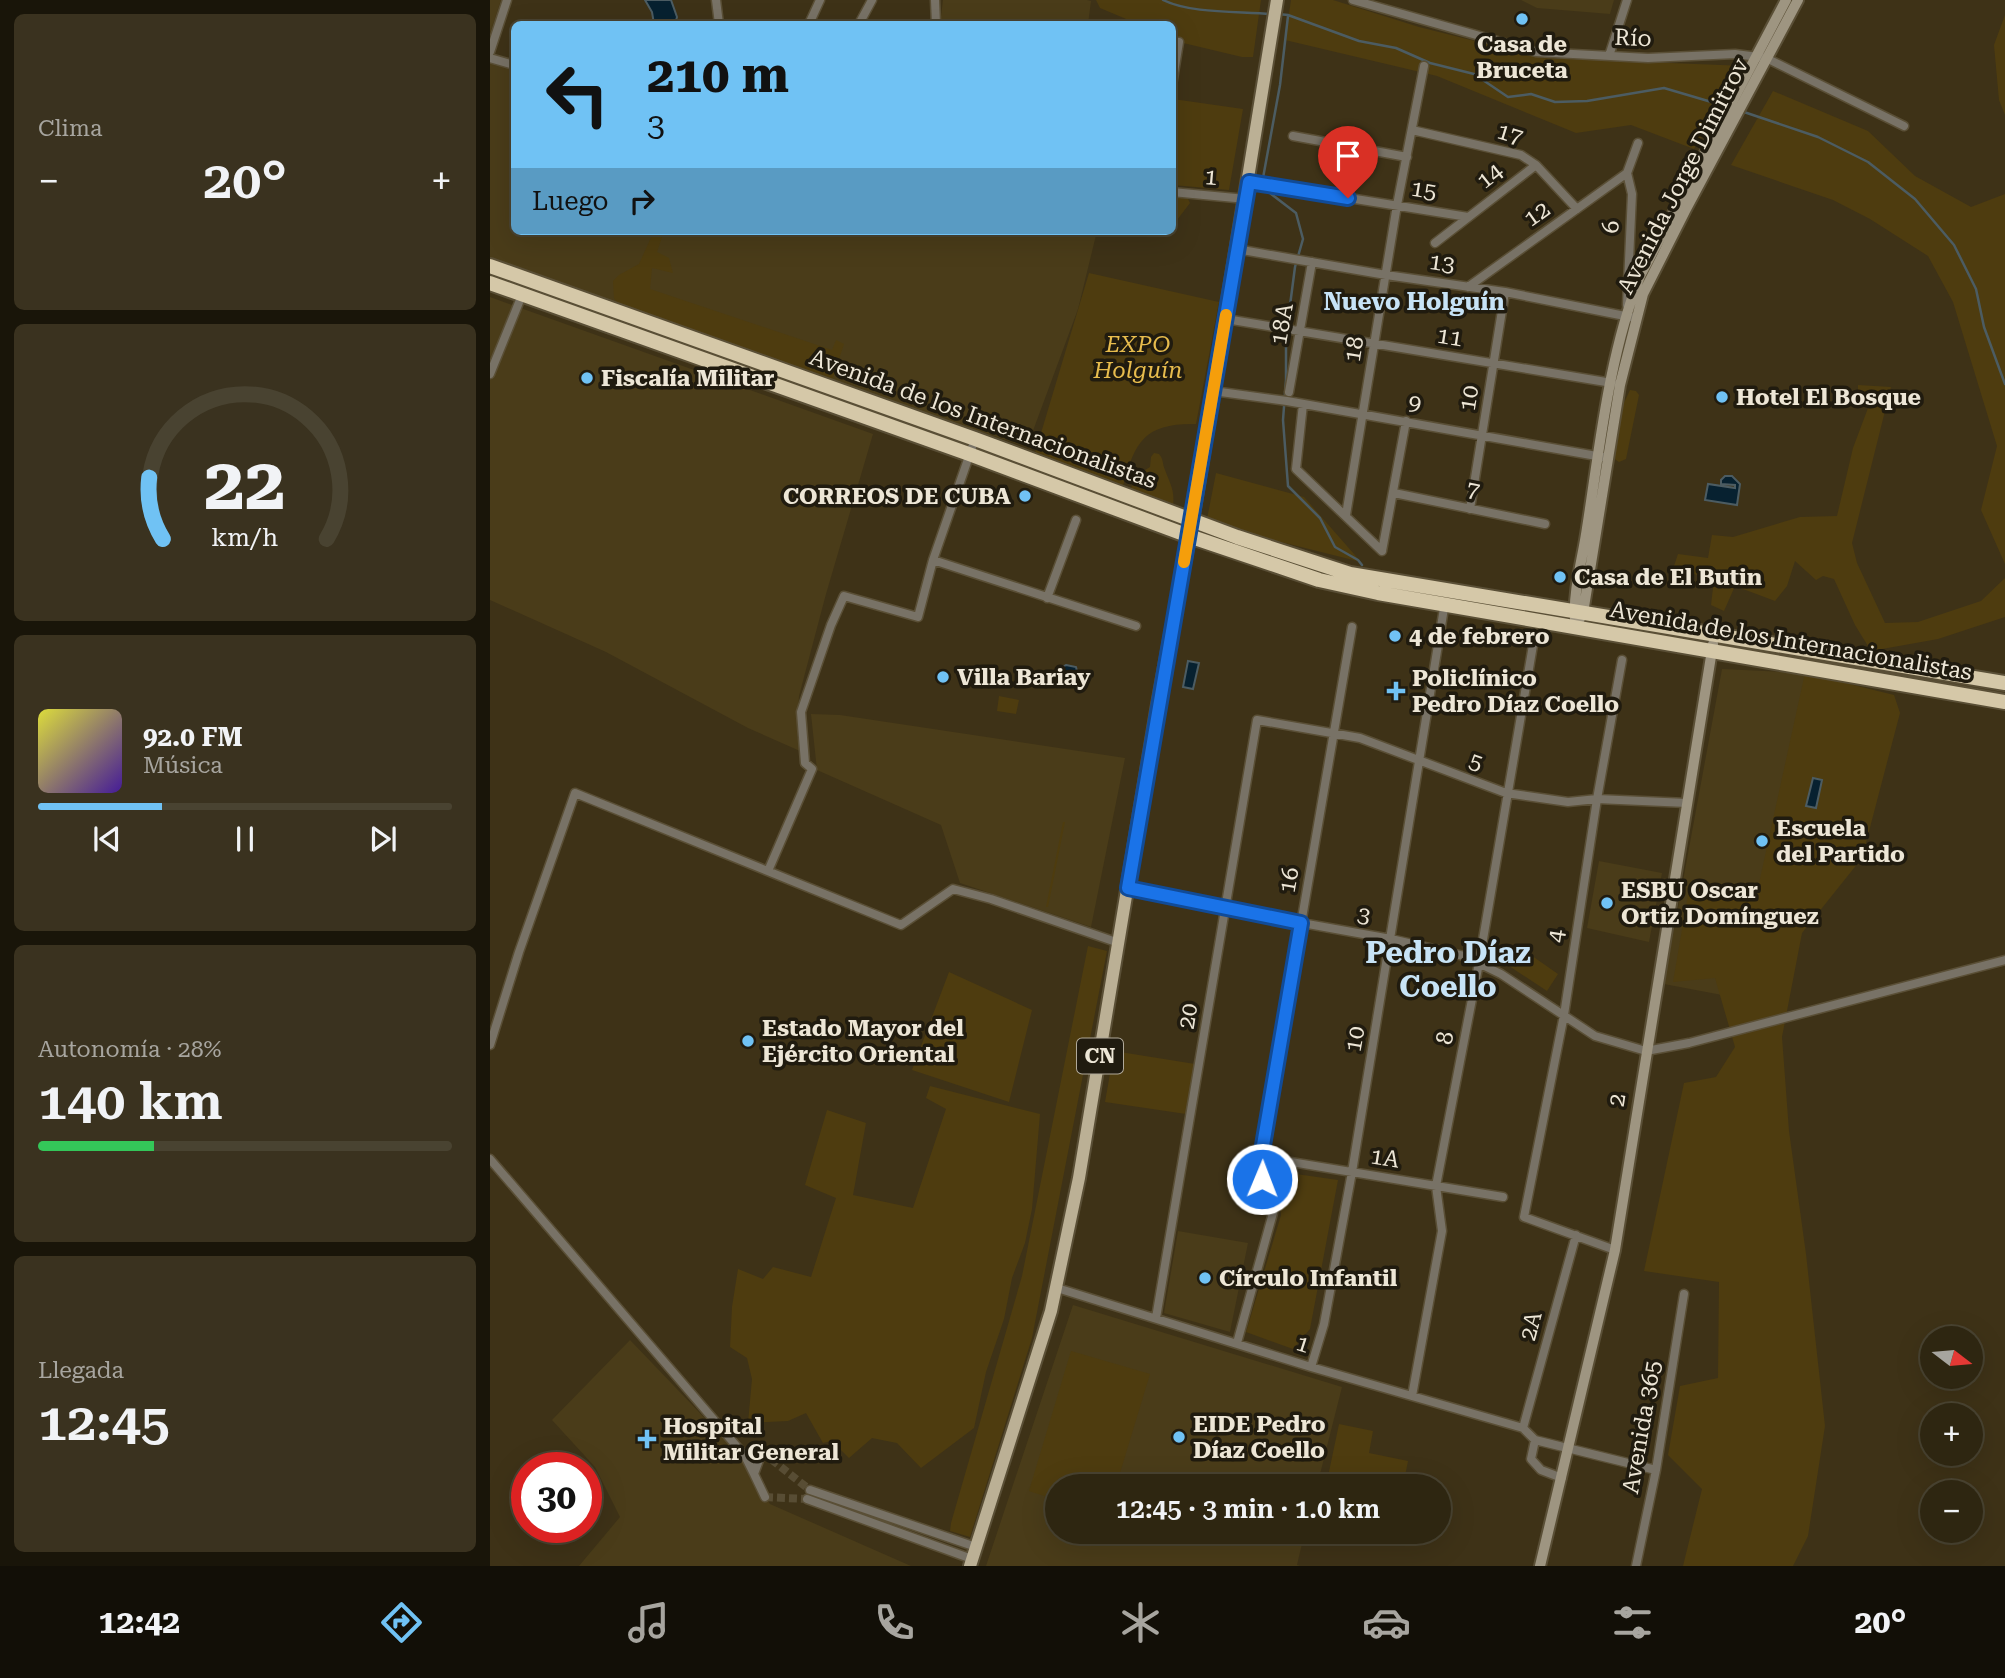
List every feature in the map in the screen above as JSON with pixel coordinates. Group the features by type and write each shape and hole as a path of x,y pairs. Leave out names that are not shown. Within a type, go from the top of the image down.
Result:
{"highway":[{"name":"Avenida de los Internacionalistas","path":"490,266 975,439 1192,520 1350,574 1575,627 2005,702"},
{"name":"Avenida de los Internacionalistas","path":"490,284 969,454 1189,536 1319,580 1579,612 2005,683"}],"main road":[{"name":"CN","path":"973,1557 1057,1288 1079,1178 1249,182 1277,1"}],"street":[{"path":"490,52 507,0"},
{"path":"716,0 718,21"},
{"path":"810,21 820,0"},
{"path":"861,21 872,0"},
{"path":"935,0 936,21"},
{"name":"Río","path":"1354,0 1536,52 1647,58 1735,54 1762,57 1904,125"},
{"path":"1609,56 1627,0"},
{"name":"Avenida Jorge Dimitrov","path":"1762,57 1786,0"},
{"name":"Avenida Jorge Dimitrov","path":"1575,627 1615,384 1640,276 1762,57 1798,0"},
{"path":"1176,60 1179,42"},
{"path":"490,58 511,64"},
{"name":"18","path":"1346,515 1424,66"},
{"name":"17","path":"1412,131 1517,153 1536,165 1577,209"},
{"path":"1293,136 1407,157"},
{"name":"6","path":"1631,317 1632,194 1627,173 1638,143"},
{"name":"14","path":"1435,243 1536,165"},
{"name":"12","path":"1468,286 1627,173"},
{"name":"15","path":"1249,182 1468,217"},
{"name":"1","path":"1176,192 1246,199"},
{"name":"13","path":"1242,250 1505,292 1631,317"},
{"name":"18A","path":"1289,392 1312,262"},
{"name":"10","path":"1470,509 1505,292"},
{"path":"490,374 522,295"},
{"name":"11","path":"1232,320 1615,384"},
{"name":"9","path":"1213,390 1406,421 1603,457"},
{"path":"1303,404 1295,467 1297,471 1382,551 1406,421"},
{"path":"768,871 812,769 805,763 801,712 831,625 845,596 918,617 933,560 975,439"},
{"name":"7","path":"1394,493 1545,524"},
{"path":"1047,598 1076,520"},
{"path":"933,560 1136,626"},
{"name":"10","path":"1311,1367 1324,1324 1352,1172 1446,597"},
{"name":"16","path":"1237,1343 1273,1213 1262,1179 1261,1157 1352,627"},
{"name":"2","path":"1540,1566 1615,1250 1714,635"},
{"name":"8","path":"1412,1396 1442,1231 1436,1186 1479,964 1533,645"},
{"name":"4","path":"1576,1235 1524,1217 1563,1015 1622,660"},
{"name":"5","path":"1257,720 1360,738 1506,793 1568,802 1597,799 1687,803"},
{"name":"20","path":"1156,1318 1257,720"},
{"path":"490,1045 519,952 575,793 901,925 953,890 991,899 1119,943"},
{"name":"3","path":"1128,888 1224,909 1391,939 1464,956 1501,974 1595,1036 1646,1051 1689,1043 2005,960"},
{"name":"1A","path":"1261,1157 1503,1197"},
{"path":"490,1159 745,1456 765,1497"},
{"path":"1576,1235 1615,1250"},
{"name":"2A","path":"1523,1428 1576,1235"},
{"name":"1","path":"1057,1288 1311,1367 1523,1428 1535,1440"},
{"name":"Avenida 365","path":"1636,1566 1656,1470 1684,1294"},
{"path":"1562,1478 1536,1466 1531,1459 1535,1440 1656,1470"},
{"path":"754,1474 762,1452"},
{"path":"810,1490 973,1557"},
{"path":"807,1499 973,1557"}],"shaded area":[{"path":"490,0 501,0 490,34"},
{"path":"943,0 1091,1 1088,21 940,21"},
{"path":"1521,0 1614,0 1610,14 1537,8"},
{"path":"490,60 511,67 511,235 1096,235 1078,309 1027,447 824,381 490,262"},
{"path":"490,297 873,434 799,696 797,735 800,751 748,728 606,652 490,600"},
{"name":"Escuela del Partido","path":"1722,669 1805,673 1802,933 1775,1005 1664,984"},
{"path":"811,714 840,715 1125,758 1091,927 960,883 941,825 817,770"},
{"path":"1599,861 1662,873 1649,942 1587,928"},
{"name":"Círculo Infantil","path":"1178,1231 1248,1243 1230,1332 1164,1313"},
{"name":"EIDE Pedro Díaz Coello","path":"1073,1305 1342,1387 1320,1474 1045,1474 1045,1544 1302,1544 1297,1565 1300,1566 986,1566"},
{"name":"Hospital Militar General","path":"630,1340 743,1458 770,1504 911,1566 579,1566 598,1543 602,1543 602,1539 620,1517 602,1481 602,1452 581,1452 552,1420"}],"green space":[{"path":"1096,0 1261,0 1253,57 1242,57 1179,42 1176,40 1176,21 1131,21 1100,8"},
{"path":"1291,0 1333,0 1419,27 1543,58 1746,66 1694,149 1631,125 1576,133 1437,76 1285,40"},
{"path":"2005,15 2005,115 1999,100 1994,45"},
{"path":"1773,91 1868,131 1915,176 1971,207 2005,194 2005,564 1981,510 1997,446 1953,302 1928,256 1870,219 1833,200 1731,165"},
{"path":"1176,99 1243,109 1229,190 1176,185"},
{"path":"1176,197 1188,199 1190,203 1177,220"},
{"path":"652,235 663,235 657,252 669,258 673,273 652,268 650,289 832,350 836,340 844,344 832,380 619,305 614,298 613,281 639,264"},
{"name":"EXPO Holguín","path":"1089,273 1219,302 1196,424 1165,427 1145,437 1132,457 1123,486 1035,453"},
{"path":"1858,385 1891,387 1852,543 1857,563 1885,623 1918,622 1981,601 2005,578 2005,617 1938,639 1871,651 1855,625 1834,579 1823,576 1816,580 1795,561 1787,586 1775,601 1735,586 1724,611 1711,605 1714,579 1673,569 1678,554 1708,558 1712,535 1733,537 1800,517 1837,516 1853,448 1868,408 1858,402"},
{"path":"1630,390 1639,395 1626,459 1619,462 1613,458 1622,407"},
{"path":"1154,453 1159,454 1162,460 1173,491 1173,505 1130,489 1142,472 1150,467"},
{"path":"1216,473 1304,497 1361,562 1265,538 1207,519"},
{"path":"1805,673 1894,695 1900,713 1862,858 1802,933 1782,1037 1789,1131 1825,1426 1808,1536 1793,1566 1683,1566 1702,1489 1668,1455 1680,1386 1718,1378 1719,1282 1644,1271 1684,1083 1716,1077 1735,1047 1715,978 1673,982 1690,883 1758,888"},
{"path":"999,696 1019,700 1016,714 997,711"},
{"path":"1063,822 1065,822 1046,907"},
{"path":"1088,946 1107,951 1032,1338 970,1537 950,1531 951,1523 1022,1276"},
{"path":"1518,946 1558,974 1547,991 1506,964"},
{"path":"949,972 1032,1010 1009,1102 912,1070"},
{"path":"1114,1051 1195,1064 1186,1114 1105,1102"},
{"path":"930,1086 1040,1114 1032,1209 1025,1243 1012,1278 1004,1319 986,1372 974,1428 921,1468 897,1443 872,1438 849,1458 832,1441 823,1443 806,1413 788,1421 748,1423 752,1379 747,1358 730,1347 738,1269 763,1279 773,1267 811,1277 836,1198 805,1185 827,1110 866,1123 853,1195 913,1208 946,1109 926,1098"},
{"path":"1275,1171 1338,1180 1310,1329 1293,1349 1246,1332 1281,1215"},
{"path":"1071,1351 1150,1374 1120,1474 1045,1474 1045,1496 1029,1491"},
{"path":"1339,1424 1373,1431 1369,1453 1408,1461 1405,1474 1329,1474"}],"water":[{"path":"645,0 671,0 676,21 654,21"},
{"path":"1725,476 1732,476 1740,484 1737,505 1705,500 1708,484 1735,488 1735,485 1721,484"},
{"path":"1188,661 1199,663 1193,689 1183,687"},
{"path":"1066,665 1076,667 1074,683 1064,683 1059,679 1061,668"},
{"path":"1813,778 1822,780 1816,808 1806,806"}],"waterway":[{"path":"1163,0 1201,10 1271,14"},
{"path":"1278,14 1288,15 1359,41 1396,48 1430,63 1474,74 1508,97 1531,94 1555,102 1587,101 1664,88 1725,106"},
{"path":"1263,178 1280,85 1288,16"},
{"path":"1741,111 1818,137 1868,162 1915,199 1954,245 1976,289 1984,327 2005,384"},
{"path":"1266,190 1296,213 1303,239 1295,267 1286,336 1283,420 1288,486 1320,518 1335,547 1362,565"}],"tunnel":[{"path":"762,1452 810,1490"},
{"path":"765,1497 807,1499"}],"slow traffic":[{"path":"1184,562 1226,315"}],"place":[{"name":"Casa de Bruceta","path":"1522,19"},
{"name":"Fiscalía Militar","path":"587,378"},
{"name":"Hotel El Bosque","path":"1722,397"},
{"name":"CORREOS DE CUBA","path":"1025,496"},
{"name":"Casa de El Butin","path":"1560,577"},
{"name":"4 de febrero","path":"1395,636"},
{"name":"Villa Bariay","path":"943,677"},
{"name":"Policlínico Pedro Díaz Coello","path":"1396,691"},
{"name":"Escuela del Partido","path":"1762,841"},
{"name":"ESBU Oscar Ortiz Domínguez","path":"1607,903"},
{"name":"Estado Mayor del Ejército Oriental","path":"748,1041"},
{"name":"Círculo Infantil","path":"1205,1278"},
{"name":"EIDE Pedro Díaz Coello","path":"1179,1437"},
{"name":"Hospital Militar General","path":"647,1439"}],"district":[{"name":"Nuevo Holguín","path":"1414,302"},
{"name":"Pedro Díaz Coello","path":"1448,969"}],"route":[{"path":"1262,1179 1261,1157 1301,923 1128,888 1249,182 1348,198"}]}
